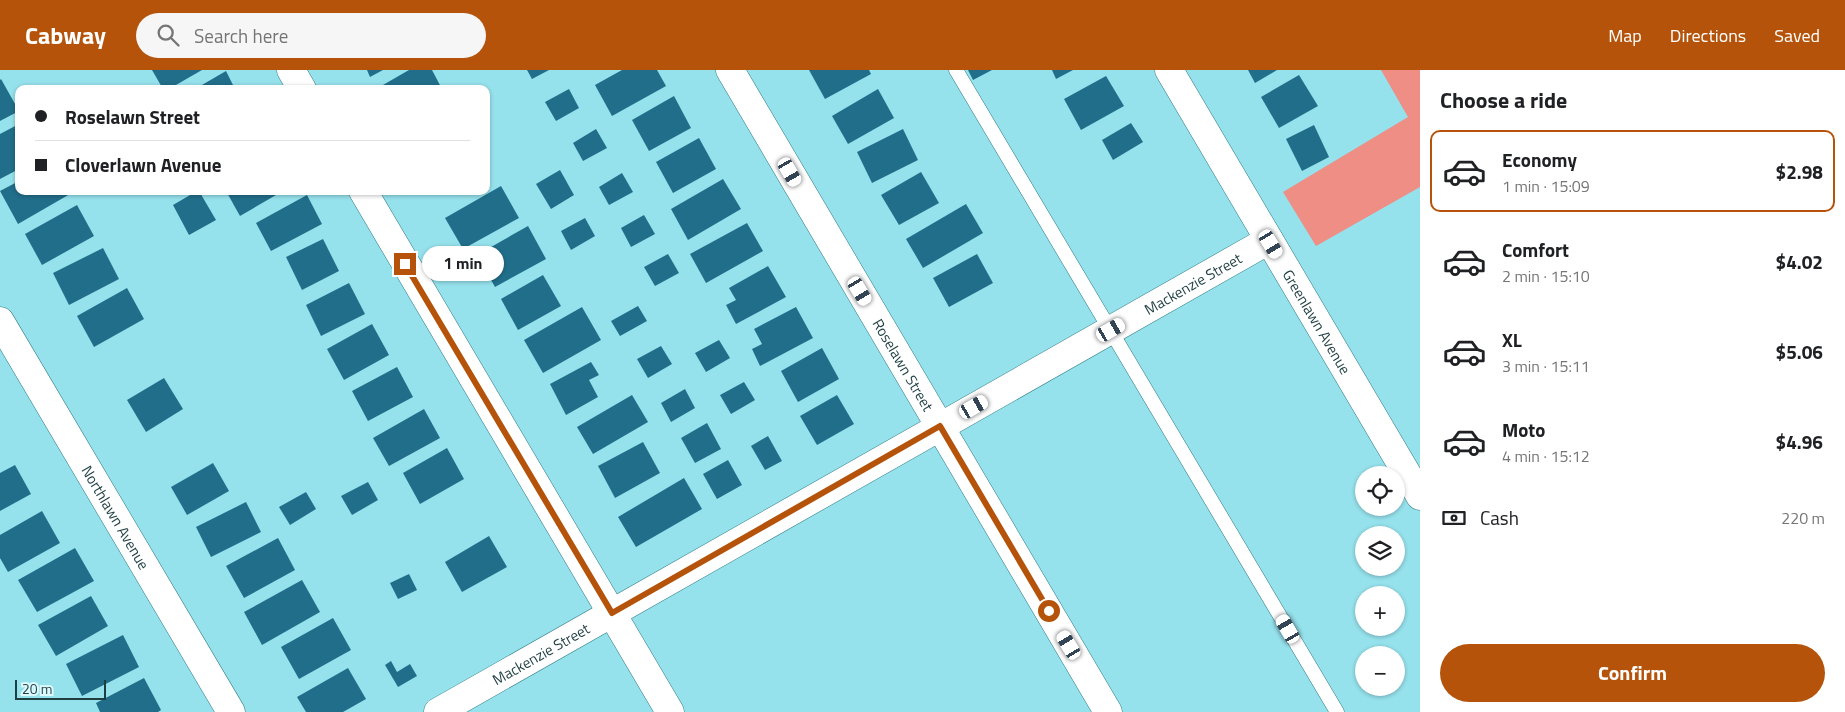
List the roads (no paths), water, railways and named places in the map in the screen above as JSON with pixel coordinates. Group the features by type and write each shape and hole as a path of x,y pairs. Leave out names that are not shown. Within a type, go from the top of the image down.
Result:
{"street":[{"path":"291,70 300,85"},
{"name":"Roselawn Street","path":"730,70 1108,712"},
{"name":"Greenlawn Avenue","path":"1168,70 1420,496"},
{"path":"364,195 670,712"},
{"name":"Mackenzie Street","path":"438,712 1269,240"},
{"name":"Northlawn Avenue","path":"0,321 231,712"}],"lane":[{"path":"956,70 1337,712"}]}
